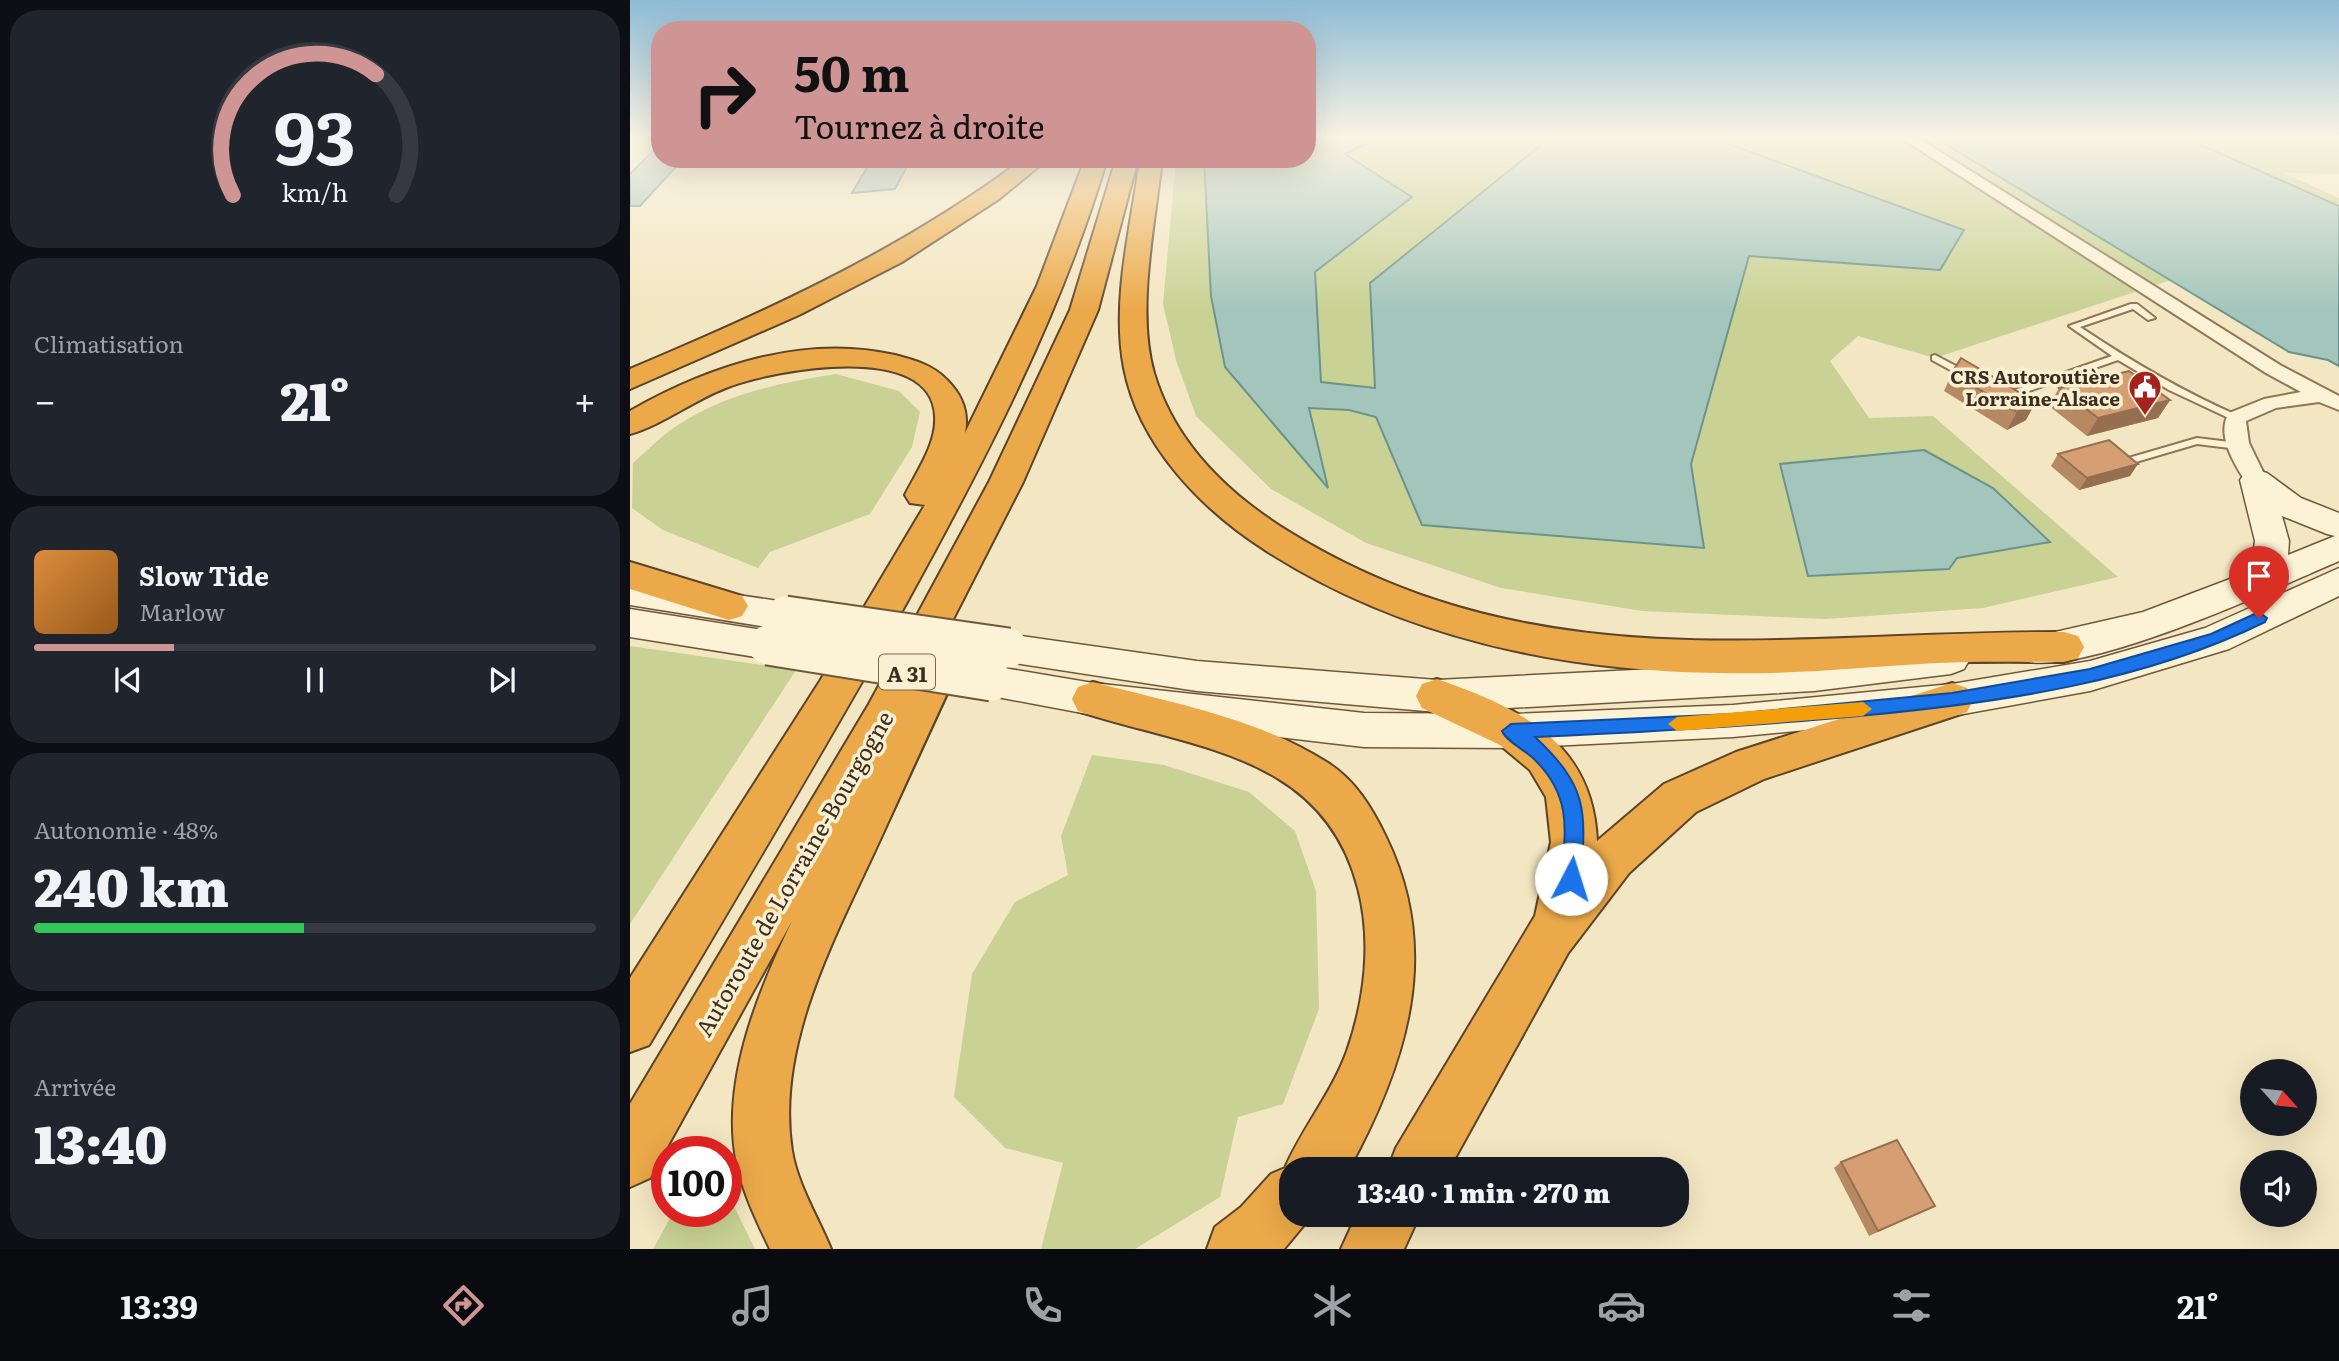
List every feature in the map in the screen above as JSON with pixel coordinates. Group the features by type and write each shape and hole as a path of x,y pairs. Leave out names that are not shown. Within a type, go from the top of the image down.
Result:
{"highway":[{"path":"630,380 878,265 969,211 991,194"},
{"name":"A 31","path":"630,1026 904,576 967,460 1045,301 1083,194"},
{"name":"Autoroute de Lorraine-Bourgogne","path":"630,1158 884,716 1006,482 1084,310 1117,194"},
{"path":"1147,194 1134,318 1138,367 1150,408 1169,443 1203,483 1234,512 1329,574 1449,620 1512,637 1594,651 1718,658 1800,657 1922,648 2063,646"},
{"path":"801,1249 768,1178 762,1136 763,1090 777,1025 799,961 1045,440 1084,310"},
{"path":"630,424 686,393 721,379 793,360 828,357 864,359 900,365 922,373 939,387 948,402 951,420 940,456 901,545 904,576"},
{"path":"630,575 729,606"},
{"path":"1437,696 1526,740 1557,769 1572,800 1575,833 1571,879 1550,936"},
{"path":"1093,699 1231,739 1275,755 1313,777 1346,808 1369,848 1386,895 1392,948 1388,1000 1365,1080 1321,1157"},
{"path":"1423,1157 1550,936 1612,858 1680,798 1751,765 1952,700"},
{"path":"1237,1249 1279,1209"},
{"path":"1371,1249 1383,1227"}],"main road":[{"path":"2256,480 2272,541 2268,577"},
{"path":"2256,480 2289,506 2339,526"},
{"path":"630,623 777,630 1000,665 1197,676 1437,696 1814,676 2063,646 2190,611 2339,547"},
{"path":"2216,639 2339,581"},
{"path":"630,592 729,606 777,630"},
{"path":"1000,665 1093,699 1364,730 1511,731 1732,721 1952,700 2090,676 2216,639 2339,608"}],"street":[{"path":"1998,194 2273,369 2331,400"},
{"path":"2256,480 2238,446 2234,430 2236,418 2271,403 2331,400"}],"lane":[{"path":"2151,318 2134,306 2074,326 2118,357 2202,405 2236,418"},
{"path":"1995,390 2006,397 2118,357"},
{"path":"1935,358 1983,384"},
{"path":"2129,461 2197,441 2238,446"}],"green space":[{"path":"1173,194 2029,194 2171,280 1935,358 1858,336 1830,361 1869,418 1933,416 2118,577 1983,608 1825,619 1642,611 1501,588 1366,543 1271,489 1196,416 1176,360 1163,304"},
{"path":"2313,194 2331,194 2339,198 2339,206"},
{"path":"836,374 899,391 920,412 912,447 870,514 770,552 758,568 663,530 632,508 633,463 678,425 735,397 795,381"},
{"path":"630,646 796,670 630,924"},
{"path":"1092,755 1164,765 1249,792 1295,831 1316,891 1319,1009 1283,1104 1238,1117 1220,1197 1135,1249 1041,1249 1063,1163 1005,1148 954,1097 972,974 1015,902 1068,875 1061,836"},
{"path":"742,1223 755,1249 653,1249 665,1227 742,1227"}],"water":[{"path":"630,194 651,194 640,206 630,206"},
{"path":"1206,194 1408,194 1412,197 1315,272 1321,382 1375,388 1370,283 1480,194 1866,194 1964,230 1940,270 1749,256 1691,464 1704,548 1422,525 1376,417 1349,410 1309,408 1328,488 1225,367 1211,296"},
{"path":"2028,194 2313,194 2339,206 2339,366 2328,360 2289,352"},
{"path":"1924,450 1993,488 2050,542 1957,558 1949,569 1808,576 1780,464"}],"building":[{"path":"1961,358 2036,402 2017,412 1952,373"},
{"path":"2129,371 2170,400 2098,418 2059,388"},
{"path":"2109,440 2138,464 2087,478 2058,454"},
{"path":"1897,1140 1935,1206 1878,1231 1841,1162"}],"slow traffic":[{"path":"1677,724 1863,709"}],"place":[{"name":"CRS Autoroutière Lorraine-Alsace","path":"2145,417"}],"route":[{"path":"1571,879 1575,833 1572,800 1557,769 1526,740 1511,731 1732,721 1952,700 2090,676 2216,639 2259,618"}]}
